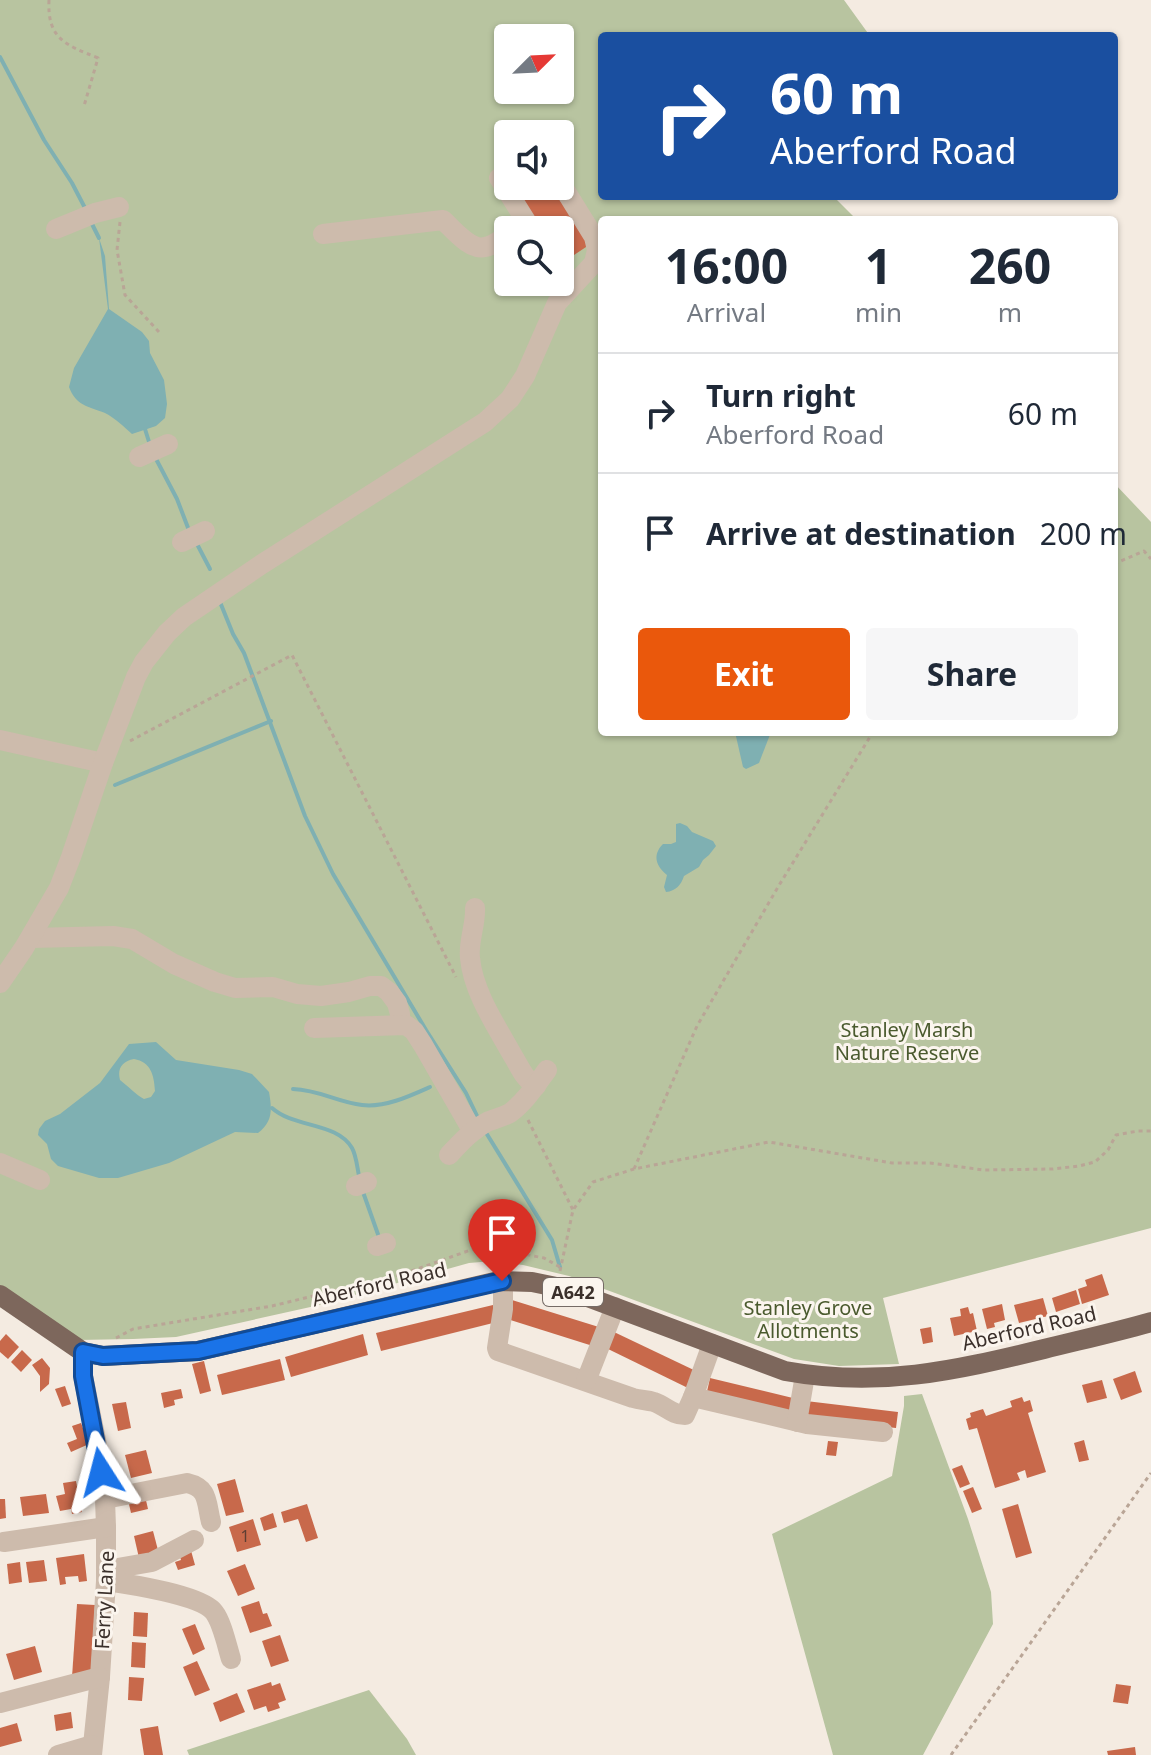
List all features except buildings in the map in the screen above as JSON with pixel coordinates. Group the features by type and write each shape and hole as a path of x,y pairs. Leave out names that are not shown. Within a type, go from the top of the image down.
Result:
{"main road":[{"name":"Aberford Road","path":"93,1354 198,1351 499,1281 532,1282 566,1289 785,1371 859,1379 963,1369 1151,1322"},
{"path":"0,1295 93,1354"}],"street":[{"path":"0,983 52,902 140,669 167,633 184,617 485,422 510,399 525,376 557,303 594,263 597,250 594,237 571,200"},
{"path":"56,229 87,216 120,213"},
{"path":"323,234 443,220 470,243 487,247 494,243"},
{"path":"0,740 103,763"},
{"path":"449,1155 481,1126 507,1115 541,1078 529,1082 483,1002 470,961 475,908"},
{"path":"31,938 113,936 132,939 174,964 235,988 273,987 297,994 321,996 381,986 397,1003 400,1025"},
{"path":"314,1028 406,1025 414,1031 469,1125 481,1126"},
{"path":"0,1163 40,1180"},
{"path":"503,1290 498,1351 633,1398 652,1401 682,1416 693,1397 712,1344"},
{"path":"586,1381 615,1307"},
{"name":"Ferry Lane","path":"92,1750 106,1575 105,1499 83,1376 93,1354"},
{"path":"797,1422 805,1375"},
{"path":"693,1397 797,1422 883,1432"},
{"path":"105,1499 187,1483 204,1491 211,1522"},
{"path":"1,1543 106,1527"},
{"path":"106,1575 152,1562 194,1540"},
{"path":"106,1575 207,1605 217,1615 232,1662"},
{"path":"0,1703 100,1677"},
{"path":"58,1755 92,1750"}],"path":[{"path":"49,0 48,15 60,41 98,58 84,106"},
{"path":"120,213 117,250 125,295 159,332"},
{"path":"1118,562 1144,551 1151,559"},
{"path":"245,680 292,655 456,978"},
{"path":"634,1169 697,1026 871,736"},
{"path":"520,1104 573,1210"},
{"path":"93,1354 133,1329 272,1306 403,1274 482,1246 544,1258 560,1267 573,1210 593,1182 634,1169 769,1142 892,1163 930,1163 984,1170 1053,1169 1095,1162 1108,1150 1116,1135 1151,1131"},
{"path":"951,1755 1151,1473"}],"green space":[{"path":"0,0 844,0 867,32 598,32 598,200 837,200 853,216 598,216 598,736 1118,736 1118,487 1151,522 1151,1228 883,1298 899,1364 839,1366 794,1359 569,1276 493,1261 469,1263 315,1306 176,1337 78,1340 0,1285"},
{"path":"922,1394 991,1592 993,1624 923,1755 833,1755 772,1534 892,1476 904,1396"},
{"path":"369,1690 416,1755 189,1755 187,1750"}],"water":[{"path":"99,238 105,256 109,309 142,332 149,341 150,353 164,380 165,418 156,426 132,434 109,415 79,402 69,387 74,368 108,309"},
{"path":"736,736 769,736 759,763 746,769"},
{"path":"680,823 713,841 716,846 699,867 684,876 678,887 666,892 667,875 660,868 657,856 663,844 676,842 676,824"},
{"path":"156,1042 176,1060 252,1074 269,1092 269,1120 258,1133 235,1132 169,1163 118,1178 99,1178 58,1166 51,1159 47,1144 38,1135 39,1129 45,1121 60,1114 100,1083 129,1044","holes":["134,1059 150,1070 155,1085 151,1097 144,1099 119,1076 124,1064"]}],"waterway":[{"path":"0,57 85,208"},
{"path":"90,220 99,238"},
{"path":"145,429 150,445"},
{"path":"155,457 177,499 190,533"},
{"path":"197,544 210,569"},
{"path":"220,602 244,653 305,816 333,874 466,1093 479,1120"},
{"path":"115,785 271,721"},
{"path":"293,1089 353,1103 379,1105 430,1087"},
{"path":"272,1108 292,1119 326,1129 345,1140 354,1152 360,1180"},
{"path":"485,1131 552,1240 560,1267"},
{"path":"363,1192 380,1240"}],"route":[{"path":"101,1472 83,1376 83,1352 103,1356 198,1351 502,1281"}],"park label":[{"name":"Stanley Marsh Nature Reserve","path":"907,1040"},
{"name":"Stanley Grove Allotments","path":"808,1318"}]}
